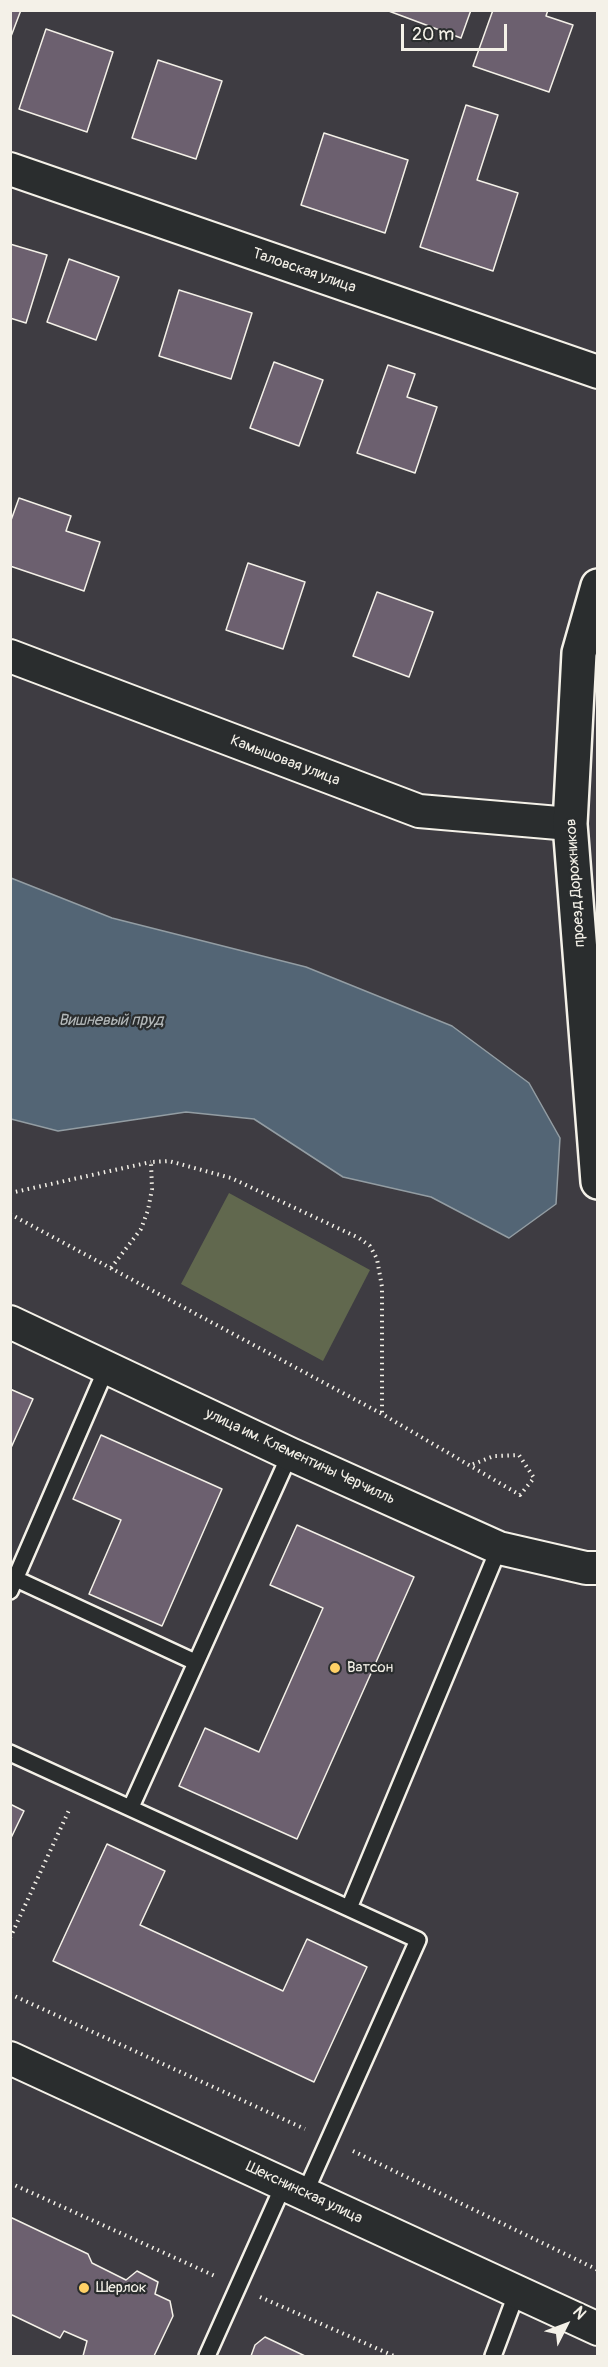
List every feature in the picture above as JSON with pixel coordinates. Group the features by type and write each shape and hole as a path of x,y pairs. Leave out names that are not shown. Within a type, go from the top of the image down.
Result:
{"main road":[{"name":"проезд Дорожников","path":"597,586 579,653 570,824 597,1182"}],"street":[{"name":"Таловская улица","path":"10,169 597,372"},
{"name":"Камышовая улица","path":"10,656 419,811 570,824"},
{"name":"улица им. Клементины Черчилль","path":"10,1322 290,1454 499,1548 586,1568 597,1568"},
{"name":"Шекснинская улица","path":"10,2058 597,2329"}],"lane":[{"path":"107,1367 13,1585 195,1662"},
{"path":"131,1808 290,1454"},
{"path":"349,1908 499,1548"},
{"path":"10,1753 418,1940 329,2140 294,2189 238,2287 207,2356"},
{"path":"493,2356 517,2292"}],"path":[{"path":"10,1193 151,1162 169,1161 231,1178 359,1238 370,1246 377,1259 382,1287 382,1414"},
{"path":"111,1268 141,1229 152,1189 151,1162"},
{"path":"10,1214 382,1414 520,1495 534,1478 519,1455 494,1456 471,1466"},
{"path":"10,1938 80,1785"},
{"path":"10,1994 329,2140 597,2270"},
{"path":"10,2183 394,2356"}],"green space":[{"path":"229,1193 370,1270 323,1361 181,1284"}],"water":[{"name":"Вишневый пруд","path":"11,878 112,918 306,967 452,1026 529,1083 560,1138 556,1204 509,1238 431,1197 343,1177 254,1119 186,1112 58,1131 11,1119"}],"building":[{"path":"10,10 21,10 10,39"},
{"path":"386,10 471,10 461,38"},
{"path":"493,10 548,10 546,16 573,25 549,92 473,66"},
{"path":"46,29 113,52 87,132 19,109"},
{"path":"158,60 222,81 196,159 132,138"},
{"path":"466,105 498,115 477,180 518,193 493,271 420,247"},
{"path":"324,133 408,160 385,233 301,205"},
{"path":"10,244 47,255 26,323 10,318"},
{"path":"69,259 119,277 96,340 47,322"},
{"path":"179,290 252,313 231,379 159,356"},
{"path":"274,362 323,380 299,446 250,428"},
{"path":"388,365 415,374 407,397 437,407 415,473 357,453"},
{"path":"19,498 71,516 66,531 100,542 84,591 10,566 10,523"},
{"path":"248,563 305,582 283,649 226,630"},
{"path":"377,592 433,612 409,677 353,656"},
{"path":"10,1389 33,1399 10,1450"},
{"path":"101,1435 222,1489 162,1626 89,1594 121,1520 73,1499"},
{"name":"Ватсон","path":"297,1525 414,1577 297,1839 179,1786 205,1728 259,1752 323,1608 270,1585"},
{"path":"10,1804 24,1811 10,1840"},
{"path":"107,1844 165,1871 140,1925 283,1991 307,1939 367,1967 314,2082 53,1961"},
{"name":"Шерлок","path":"10,2217 88,2254 92,2263 126,2280 137,2271 158,2282 155,2294 170,2301 173,2316 154,2356 83,2356 87,2341 64,2331 60,2338 10,2314"},
{"path":"265,2337 305,2356 251,2356 255,2345"}],"place":[{"name":"Ватсон","path":"335,1668"},
{"name":"Шерлок","path":"84,2288"}]}
